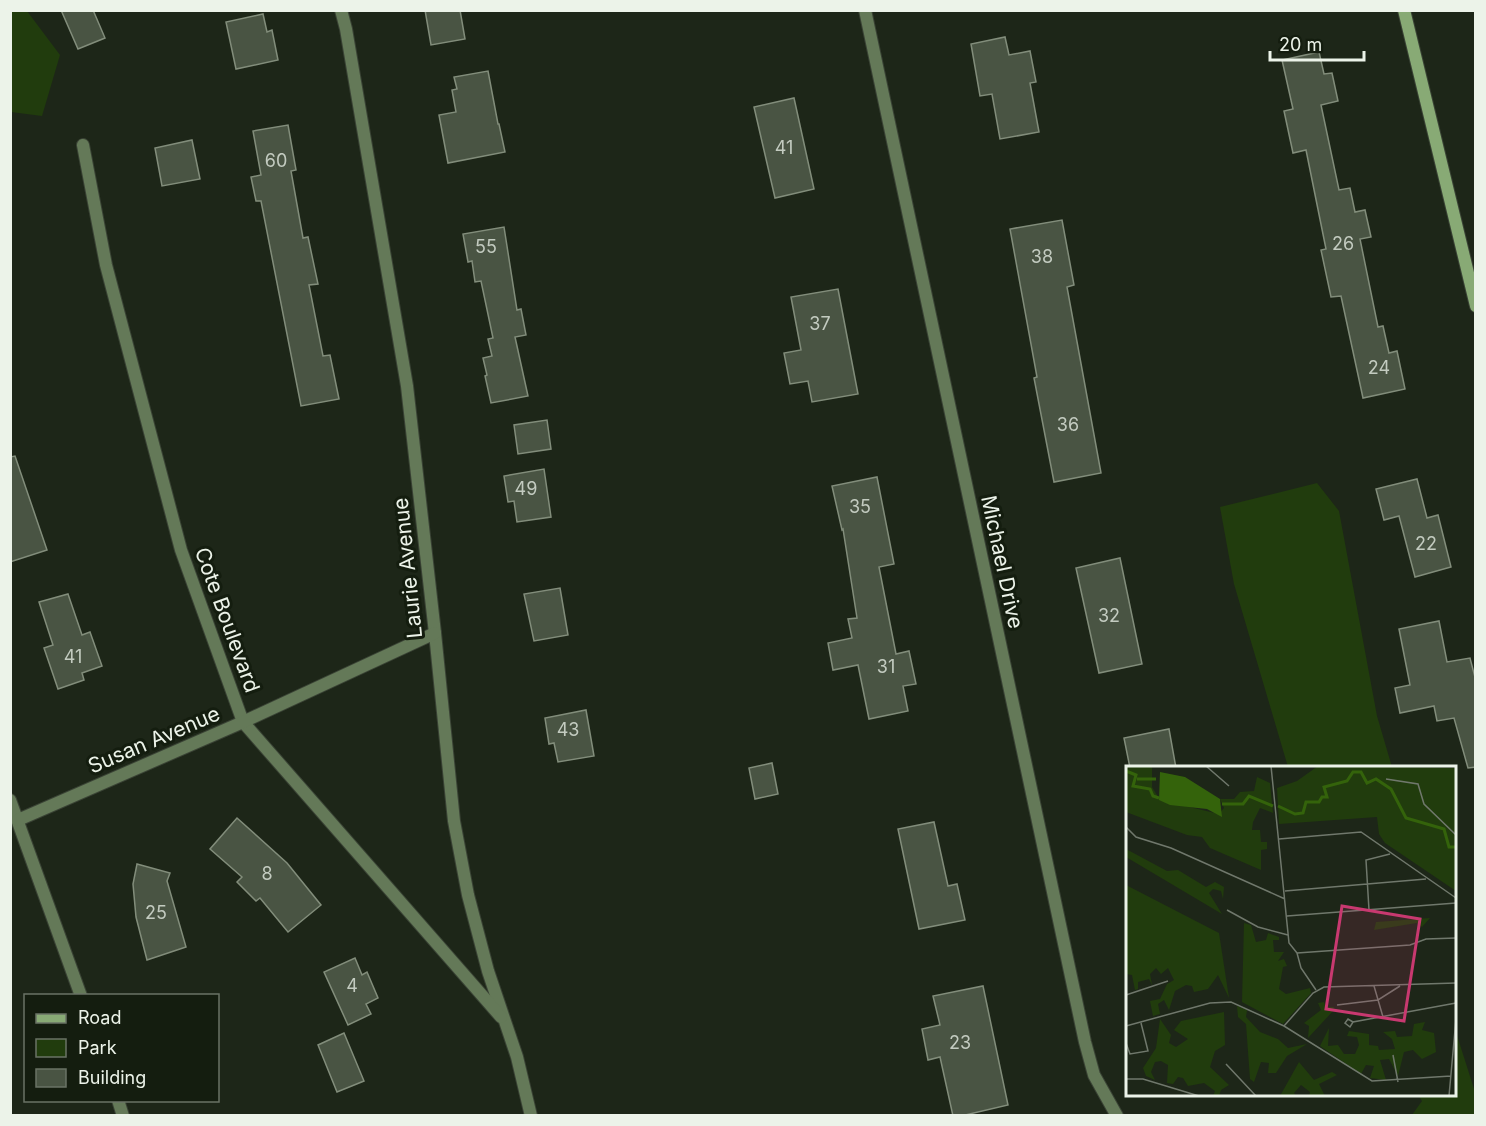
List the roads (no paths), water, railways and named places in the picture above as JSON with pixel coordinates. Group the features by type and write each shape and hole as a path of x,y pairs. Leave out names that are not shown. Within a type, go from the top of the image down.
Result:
{"street":[{"name":"Laurie Avenue","path":"341,10 407,386 454,820 468,895 489,971 517,1057 531,1116"},
{"name":"Michael Drive","path":"865,10 1085,1042 1094,1075 1117,1116"},
{"path":"1404,10 1476,306"},
{"name":"Cote Boulevard","path":"83,145 106,265 181,550 243,723 505,1021"},
{"name":"Susan Avenue","path":"18,820 243,723 435,633"},
{"path":"10,800 80,994"}]}
